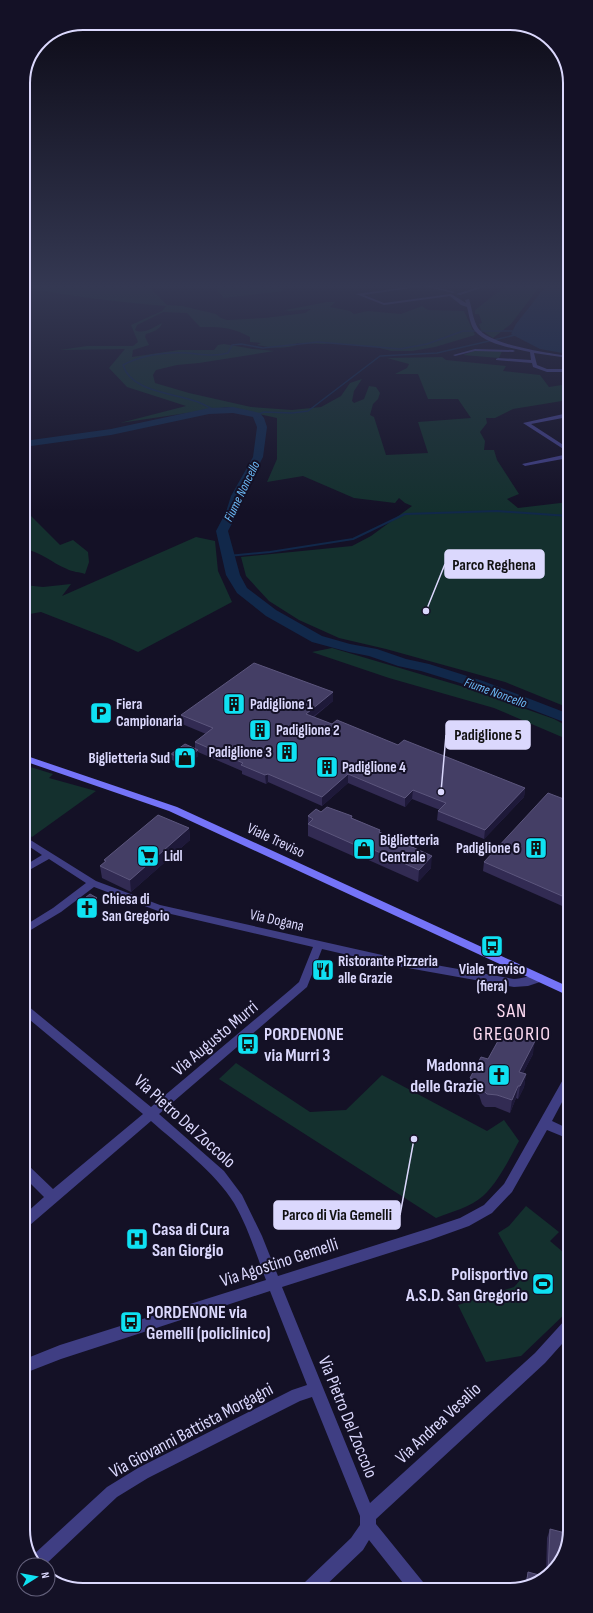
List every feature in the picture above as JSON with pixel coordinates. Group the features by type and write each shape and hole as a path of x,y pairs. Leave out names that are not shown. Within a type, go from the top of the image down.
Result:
{"main road":[{"name":"Viale Treviso","path":"30,760 174,809 563,989"}],"street":[{"path":"525,361 534,362 535,366 547,371 563,371"},
{"path":"563,416 526,423 563,447"},
{"path":"525,464 563,457"},
{"name":"Via Dogana","path":"30,846 49,855 93,883 158,908 391,961 500,981 528,982 539,978"},
{"path":"30,866 49,855"},
{"path":"30,927 57,910 93,883"},
{"name":"Via Augusto Murri","path":"30,1217 294,993 303,984 318,945"},
{"name":"Via Pietro Del Zoccolo","path":"30,1014 151,1114 220,1175 238,1199 256,1236 281,1303 368,1521 413,1583"},
{"name":"Via Agostino Gemelli","path":"30,1364 60,1352 464,1222 488,1209 508,1188 563,1090"},
{"path":"544,1123 563,1131"},
{"path":"30,1175 53,1197"},
{"name":"Via Andrea Vesalio","path":"316,1583 357,1544 368,1521 540,1358 563,1333"},
{"name":"Via Giovanni Battista Morgagni","path":"42,1557 112,1492 144,1473 298,1395 316,1389"}],"green space":[{"path":"115,361 210,361 177,365 156,370 153,375 155,383 189,393 251,407 292,410 321,407 341,396 350,383 362,379 354,391 352,401 354,403 364,399 369,386 376,387 380,393 378,399 373,404 370,415 374,417 386,455 428,453 418,422 471,418 458,399 428,399 418,374 395,374 407,368 409,364 399,361 459,361 506,366 503,371 540,375 549,387 563,385 563,401 513,409 495,418 486,418 487,423 480,432 485,441 484,450 494,450 497,460 519,494 507,499 518,508 563,503 563,706 505,682 386,649 339,638 299,620 269,601 246,576 241,557 352,546 371,536 412,506 399,498 395,503 354,498 303,476 267,482 277,459 277,418 227,407 120,423 186,406 127,387 109,368"},
{"path":"30,515 60,545 73,540 88,552 89,562 85,574 69,570 30,550"},
{"path":"196,537 215,541 218,571 232,602 138,652 110,639 41,612 30,614 30,586 43,587 71,584 62,596"},
{"path":"332,648 464,687 554,719 563,724 563,737 494,708 389,678 312,652"},
{"path":"30,767 53,774 49,778 96,791 32,837 30,836"},
{"path":"236,1063 310,1112 346,1110 382,1075 487,1131 504,1120 519,1141 499,1177 483,1196 467,1206 436,1218 219,1079"},
{"name":"Polisportivo A.S.D. San Gregorio","path":"526,1206 559,1232 550,1241 563,1252 563,1316 521,1356 486,1362 458,1305 514,1287 520,1279 520,1272 498,1233 509,1226"}],"building":[{"path":"254,663 333,692 306,714 332,724 337,720 398,745 404,740 525,788 485,830 438,811 446,803 413,790 405,798 348,774 322,797 268,774 265,775 241,765 243,763 195,742 213,728 181,715"},
{"path":"185,744 198,750 185,760 171,754"},
{"name":"Padiglione 6","path":"548,793 563,799 563,896 484,862"},
{"path":"327,807 352,816 351,818 380,830 379,832 432,856 419,870 365,846 362,848 308,824 313,819 308,816 316,809 321,812"},
{"path":"158,815 189,828 130,880 100,866 106,861 104,860"},
{"path":"90,894 97,898 83,909 76,905"},
{"name":"Madonna delle Grazie","path":"504,1030 535,1041 519,1072 526,1074 520,1086 518,1086 512,1100 497,1095 487,1094 484,1091 481,1082 470,1078 481,1057 488,1059"},
{"path":"550,1529 563,1532 563,1537 556,1556 548,1566"},
{"path":"528,1572 538,1575 533,1578 527,1580"}],"waterway":[{"path":"132,361 123,365 127,374 143,386 198,402 215,410"},
{"path":"256,415 264,412 292,413 308,411 373,361"},
{"name":"Fiume Noncello","path":"30,443 111,432 209,411 233,410 256,415 259,418 262,427 258,457 237,496 232,512 222,531 233,575 242,590 271,613 317,639 349,648 372,652 403,663 424,667 478,684 563,717"},
{"path":"228,556 270,552 353,539 405,514 497,511 563,516"}],"place":[{"name":"Parco Reghena","path":"426,611"},
{"name":"Padiglione 1","path":"234,704"},
{"name":"Fiera Campionaria","path":"101,713"},
{"name":"Padiglione 2","path":"260,730"},
{"name":"Padiglione 3","path":"287,752"},
{"name":"Biglietteria Sud","path":"185,758"},
{"name":"Padiglione 4","path":"327,767"},
{"name":"Padiglione 5","path":"441,792"},
{"name":"Padiglione 6","path":"536,848"},
{"name":"Biglietteria Centrale","path":"364,849"},
{"name":"Lidl","path":"148,856"},
{"name":"Chiesa di San Gregorio","path":"87,908"},
{"name":"Viale Treviso (fiera)","path":"492,946"},
{"name":"Ristorante Pizzeria alle Grazie","path":"323,970"},
{"name":"PORDENONE via Murri 3","path":"248,1044"},
{"name":"Madonna delle Grazie","path":"499,1075"},
{"name":"Parco di Via Gemelli","path":"414,1139"},
{"name":"Casa di Cura San Giorgio","path":"137,1239"},
{"name":"Polisportivo A.S.D. San Gregorio","path":"543,1284"},
{"name":"PORDENONE via Gemelli (policlinico)","path":"131,1322"}],"district":[{"name":"SAN GREGORIO","path":"512,1022"}]}
